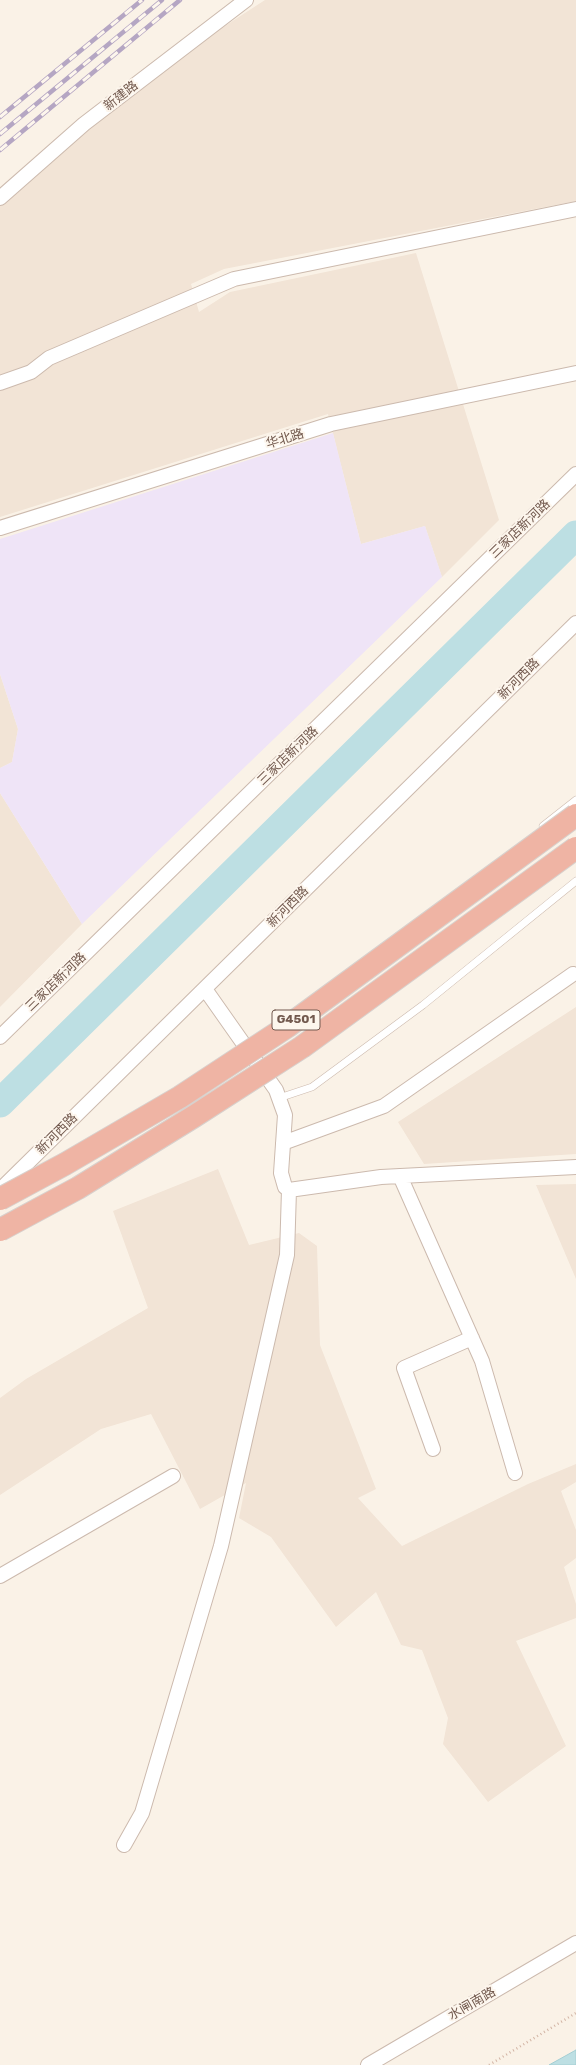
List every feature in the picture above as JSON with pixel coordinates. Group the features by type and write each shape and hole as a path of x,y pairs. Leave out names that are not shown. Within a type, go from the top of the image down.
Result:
{"highway":[{"name":"G4501","path":"0,1200 66,1164 180,1098 282,1030 576,815"},
{"name":"G4501","path":"0,1230 78,1188 194,1117 302,1047 576,848"}],"street":[{"name":"新建路","path":"0,198 84,124 246,0"},
{"path":"0,383 31,372 49,358 234,279 576,209"},
{"name":"华北路","path":"0,528 331,424 576,373"},
{"name":"三家店新河路","path":"0,1037 576,474"},
{"name":"新河西路","path":"0,1190 576,623"},
{"path":"283,1143 384,1106 573,974"},
{"path":"124,1845 142,1813 221,1546 287,1255 289,1190 285,1187 281,1173 285,1115 276,1090 205,989"},
{"path":"289,1190 381,1177 576,1167"},
{"path":"400,1176 482,1362 515,1472"},
{"path":"433,1449 404,1368 472,1338"},
{"path":"0,1576 174,1476"},
{"name":"水闸南路","path":"368,2065 576,1943"}],"lane":[{"path":"538,829 576,800"},
{"path":"279,1098 312,1087 423,1005 576,881"},
{"path":"246,1048 357,970 464,888"}],"path":[{"path":"489,2065 576,2013"}],"shaded area":[{"path":"265,0 576,0 576,201 224,269 191,284 199,312 230,292 416,253 499,520 442,577 425,526 361,544 328,414 0,517 0,201 137,83"},
{"path":"333,433 361,544 425,526 442,577 82,924 0,793 0,768 12,762 18,729 0,674 0,539"},
{"path":"0,674 18,729 12,762 0,768"},
{"path":"0,793 82,924 0,1007"},
{"path":"576,1007 576,1154 424,1164 398,1122"},
{"path":"218,1169 249,1245 299,1233 317,1246 320,1345 376,1489 358,1498 402,1546 528,1484 576,1464 576,1482 561,1491 576,1530 576,1558 564,1567 576,1604 576,1618 516,1641 566,1746 488,1802 443,1744 448,1718 422,1650 401,1645 376,1592 336,1627 271,1537 239,1518 246,1483 200,1509 151,1414 101,1429 0,1495 0,1398 26,1379 148,1308 113,1211"},
{"path":"576,1184 576,1279 536,1185"}],"water":[{"path":"576,2050 576,2065 549,2065"}],"waterway":[{"path":"0,1103 576,535"}],"railway":[{"path":"0,117 142,0"},
{"path":"0,134 162,0"},
{"path":"0,150 180,0"}]}
